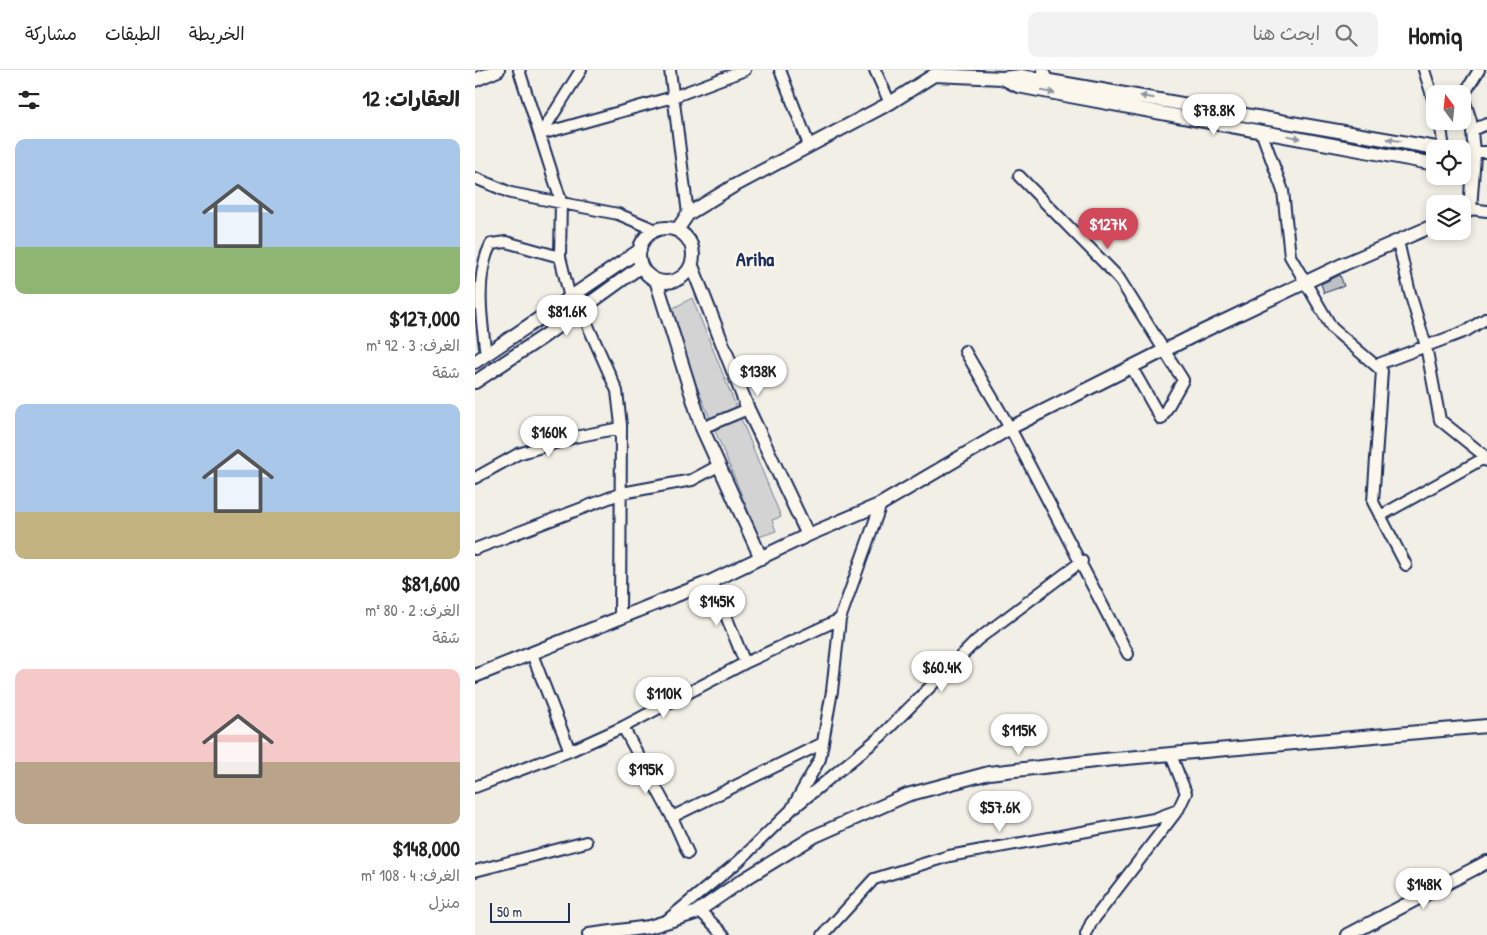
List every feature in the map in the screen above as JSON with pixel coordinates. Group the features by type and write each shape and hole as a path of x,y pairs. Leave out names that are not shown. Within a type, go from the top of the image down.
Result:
{"main road":[{"path":"475,80 498,70"},
{"path":"677,230 688,214 732,187 890,102 933,73 1002,78 1045,75 1426,146"},
{"path":"1002,78 1018,86 1426,162"},
{"path":"668,228 677,230 685,234 693,249 691,266 687,273 672,282 655,280 641,266 640,250 644,238 656,230 668,228"},
{"path":"475,676 712,581 808,535 881,504 1010,428 1165,350 1307,282 1426,229"},
{"path":"475,362 640,250"},
{"path":"475,382 581,310 641,266"},
{"path":"691,266 748,410 808,535"},
{"path":"655,280 702,428 761,558"},
{"path":"589,935 649,928 699,910 743,880 815,836 907,795 989,773 1487,726"},
{"path":"1348,935 1487,862"}],"street":[{"path":"519,70 561,201 559,256 570,298 581,310 617,391 622,493 620,619"},
{"path":"541,134 581,70"},
{"path":"670,70 688,214"},
{"path":"541,134 673,97 745,70"},
{"path":"780,70 809,145"},
{"path":"875,70 890,102"},
{"path":"1424,70 1429,85"},
{"path":"1475,153 1472,130 1463,96 1479,70"},
{"path":"1472,130 1487,124"},
{"path":"1261,131 1283,191 1290,256 1307,282 1332,328 1383,371 1373,502 1406,565"},
{"path":"1019,176 1118,277 1183,380 1161,419 1132,368"},
{"path":"475,178 511,192 618,214 656,230"},
{"path":"1471,211 1487,211"},
{"path":"1380,516 1486,459 1440,420 1426,346 1410,293 1398,241"},
{"path":"486,354 477,290 483,258 491,244 506,242 559,256"},
{"path":"1375,365 1466,330 1487,318"},
{"path":"965,351 1010,428 1128,654"},
{"path":"702,428 748,410"},
{"path":"475,478 518,454 575,437 620,428"},
{"path":"475,549 622,493 692,480 718,466"},
{"path":"791,810 820,759 832,691 840,619 881,504"},
{"path":"664,923 739,861 791,810 881,736 977,640 1081,561"},
{"path":"712,581 745,663"},
{"path":"475,787 571,751 623,727 745,663 840,619"},
{"path":"532,654 571,751"},
{"path":"623,727 672,817 688,853"},
{"path":"672,817 823,743"},
{"path":"1086,935 1091,923 1177,810 1186,794 1171,755"},
{"path":"823,935 874,879 949,856 1154,819 1177,810"},
{"path":"475,871 586,842"},
{"path":"699,910 724,935"}],"shaded area":[{"path":"692,298 781,517 772,520 776,531 759,537 666,312"}],"building":[{"path":"1340,275 1344,286 1324,293 1321,284"}],"district":[{"name":"Ariha","path":"755,259"}]}
